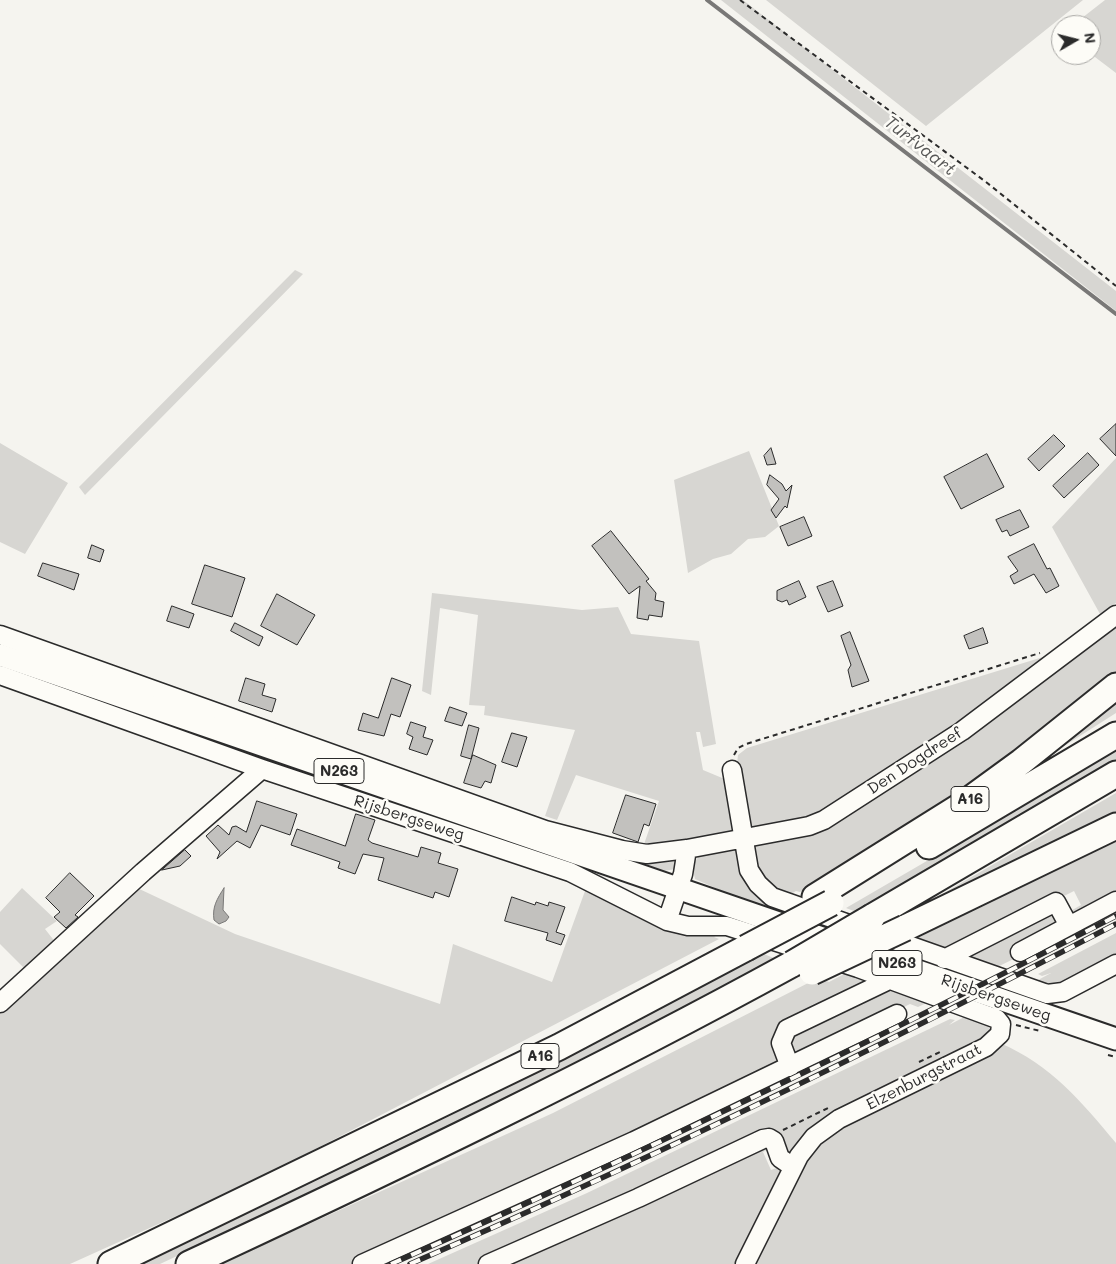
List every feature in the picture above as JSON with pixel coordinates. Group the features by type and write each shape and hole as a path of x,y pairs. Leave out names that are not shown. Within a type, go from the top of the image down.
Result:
{"highway":[{"name":"A16","path":"111,1264 559,1047 785,926 962,805 1021,762 1116,686"},
{"name":"A16","path":"823,900 1116,736"},
{"name":"A16","path":"802,968 872,917 1116,774"},
{"name":"A16","path":"189,1264 398,1167 757,983 802,968 905,928 1116,826"}],"main road":[{"name":"Rijsbergseweg","path":"0,655 678,888 1110,1046"}],"street":[{"name":"Den Dogdreef","path":"687,849 794,830 824,820 962,731 1116,615"},
{"name":"Rijsbergseweg","path":"0,635 545,830 622,850 647,854 687,849"},
{"name":"Rijsbergseweg","path":"0,676 262,769 570,872 666,921"},
{"path":"0,1003 143,872 262,769"},
{"path":"732,770 742,838 749,870 758,884 772,897 1047,994 1058,994 1097,979 1116,964"},
{"path":"687,849 678,888 666,921 688,926 727,926 889,980 997,1019"},
{"path":"1020,952 1116,901"},
{"path":"944,959 1056,902 1065,905 1069,926"},
{"path":"790,1066 781,1042 787,1029 889,980"},
{"path":"362,1264 481,1211 898,1014"},
{"name":"Elzenburgstraat","path":"745,1264 792,1167 805,1146 814,1137 839,1120 986,1047 998,1039 1000,1024 997,1019"},
{"path":"488,1264 630,1202 766,1138 774,1141 780,1158 792,1167"}],"path":[{"path":"740,0 986,182 1116,286"},
{"path":"732,770 734,754 738,748 746,744 1043,652"},
{"name":"Rijsbergseweg","path":"997,1019 1047,1033"},
{"path":"1110,1046 1116,1058"}],"shaded area":[{"path":"721,0 743,0 1116,291 1116,311"},
{"path":"766,0 1083,0 1064,15 1051,15 1051,26 926,126"},
{"path":"1105,0 1116,0 1116,73 1101,62 1101,15 1086,15"},
{"path":"295,270 303,274 85,495 79,487"},
{"path":"0,443 68,483 25,554 0,542"},
{"path":"749,451 779,526 765,537 748,539 731,554 713,559 688,573 674,480"},
{"path":"1116,458 1116,603 1100,614 1052,527"},
{"path":"432,593 582,610 618,607 631,634 699,641 716,744 703,747 700,732 696,732 703,770 727,780 738,832 642,850 659,801 576,775 557,820 545,816 575,730 484,715 485,706 469,705 478,615 440,608 431,695 422,691"},
{"path":"1116,623 1116,673 1044,732 969,788 907,829 800,892 796,891 784,898 758,877 752,844 802,834"},
{"path":"1056,653 984,709 829,812 751,832 736,773 738,755 747,748"},
{"path":"1116,692 1116,713 981,799"},
{"path":"1116,751 1116,763 859,913 846,908"},
{"path":"1116,793 1116,818 901,918"},
{"path":"1116,835 1116,899 1072,923 1067,913 1081,905 1074,891 948,954 903,942"},
{"path":"736,846 776,902 763,909 695,879 692,865 700,855"},
{"path":"671,856 677,859 676,869 663,871 633,863"},
{"path":"589,880 644,917 725,930 714,937 719,939 258,1179 70,1264 0,1264 0,1009 133,886 235,934 440,1004 453,944 552,982"},
{"path":"22,888 57,921 45,929 56,943 26,970 0,944 0,912"},
{"path":"224,888 223,910 229,917 226,921 219,924 214,920 214,907"},
{"path":"1049,908 1071,931 989,971 951,957"},
{"path":"1116,933 1116,961 1057,991 1027,986 1051,973 1042,976 1038,974"},
{"path":"899,945 997,981 986,987 887,951"},
{"path":"764,954 776,959 476,1115 160,1264 134,1264 373,1154 608,1036"},
{"path":"850,971 874,979 792,1025 786,1060 355,1264 221,1264 553,1113 818,978 829,982"},
{"path":"882,985 933,1000 918,1007 910,1004 796,1060 787,1037"},
{"path":"970,1014 988,1025 992,1031 989,1038 837,1117 789,1160 776,1136 482,1264 428,1264 587,1193 950,1019 955,1020 949,1025"},
{"path":"1000,1043 1035,1062 1064,1085 1116,1143 1116,1264 749,1264 818,1139"},
{"path":"764,1141 774,1146 763,1152 771,1170 782,1166 786,1168 742,1264 494,1264"}],"building":[{"path":"1116,424 1116,456 1100,439"},
{"path":"1054,435 1065,446 1039,471 1028,459"},
{"path":"771,448 776,464 767,465 764,456"},
{"path":"1088,453 1099,465 1064,498 1053,486"},
{"path":"987,454 1004,487 961,509 944,477"},
{"path":"770,475 782,484 786,491 792,485 787,508 785,506 776,518 771,510 779,499 767,485"},
{"path":"1020,510 1029,527 1010,536 1007,530 1002,532 996,520"},
{"path":"804,517 812,536 788,546 780,527"},
{"path":"611,531 649,579 646,581 656,593 655,600 664,602 662,617 649,615 648,620 637,618 640,586 629,594 592,546"},
{"path":"1034,544 1047,569 1050,568 1059,586 1046,593 1034,574 1014,584 1010,576 1018,571 1008,557"},
{"path":"92,545 104,550 100,562 88,558"},
{"path":"43,563 79,574 74,590 38,576"},
{"path":"205,565 245,578 232,617 192,604"},
{"path":"799,581 806,597 789,605 787,600 782,602 777,600 777,591"},
{"path":"833,581 843,606 828,612 817,587"},
{"path":"277,594 315,615 297,645 261,626"},
{"path":"172,606 194,614 189,628 167,621"},
{"path":"235,623 263,637 259,646 231,631"},
{"path":"983,628 988,643 969,649 964,636"},
{"path":"850,632 869,681 852,687 848,670 851,665 841,636"},
{"path":"246,678 265,684 262,695 276,699 272,712 239,701"},
{"path":"392,678 411,685 400,717 391,714 384,736 358,730 363,713 378,718"},
{"path":"450,707 467,713 462,726 445,721"},
{"path":"411,722 426,727 423,737 433,740 427,755 409,749 413,737 407,734"},
{"path":"469,725 479,728 471,759 461,756"},
{"path":"512,733 527,737 517,767 502,762"},
{"path":"473,755 496,765 491,783 485,781 481,788 464,783"},
{"path":"626,795 656,804 649,826 644,824 638,842 613,833"},
{"path":"257,801 297,814 290,835 261,825 250,848 237,841 217,859 220,852 206,836 218,825 229,835 232,827 236,826 246,832"},
{"path":"356,814 375,820 368,840 372,843 418,857 421,847 441,853 438,863 458,869 449,897 435,892 433,898 378,880 384,858 363,854 355,874 338,868 340,862 291,845 297,829 345,846"},
{"path":"185,850 191,856 180,866 162,870"},
{"path":"70,873 94,896 75,915 78,917 66,928 54,917 60,912 46,898"},
{"path":"512,897 535,905 536,902 548,906 549,902 565,907 556,932 565,935 561,945 546,940 548,933 505,921"}],"waterway":[{"name":"Turfvaart","path":"707,0 1116,314"}],"railway":[{"path":"391,1264 575,1181 756,1096 1116,916"},
{"path":"410,1264 678,1143 942,1014 1116,924"}]}
